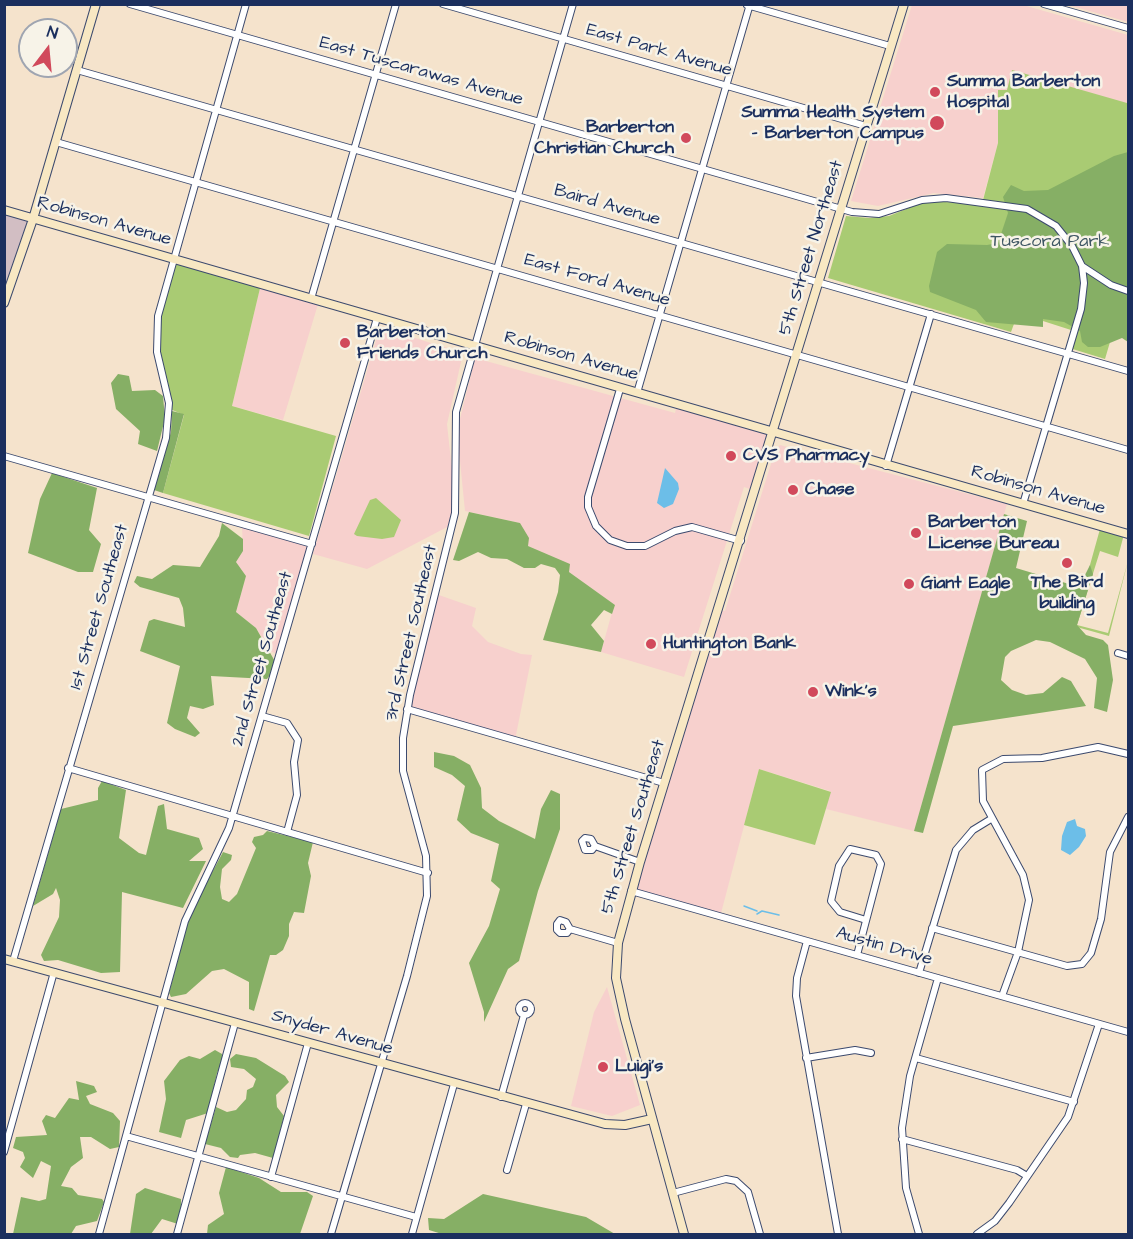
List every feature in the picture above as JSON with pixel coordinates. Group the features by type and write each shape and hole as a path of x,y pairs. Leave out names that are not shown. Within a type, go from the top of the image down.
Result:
{"main road":[{"path":"78,67 96,4"},
{"name":"5th Street Northeast","path":"773,433 904,4"},
{"path":"4,303 33,219 75,78"},
{"name":"Robinson Avenue","path":"4,210 1128,534"},
{"name":"5th Street Southeast","path":"684,1234 618,988 616,968 618,943 640,861 773,433"},
{"name":"Snyder Avenue","path":"9,960 605,1124 625,1125 652,1119"}],"street":[{"name":"East Tuscarawas Avenue","path":"130,4 864,214 879,214 922,200 946,198 1018,207 1037,213 1056,226 1072,246 1082,266 1111,285 1128,291"},
{"name":"1st Street Southeast","path":"9,960 148,499 169,418 167,392 157,352 156,326 246,4"},
{"path":"311,299 396,4"},
{"name":"East Park Avenue","path":"443,4 866,126"},
{"name":"3rd Street Southeast","path":"331,1234 423,916 428,873 423,842 403,771 407,709 455,513 458,489 455,420 496,268 573,4"},
{"path":"1044,4 1128,28"},
{"path":"637,393 748,5 890,46"},
{"name":"Baird Avenue","path":"78,70 1128,371"},
{"name":"East Ford Avenue","path":"56,142 1128,450"},
{"path":"1023,504 1081,309 1084,283 1082,266"},
{"path":"886,466 931,314"},
{"name":"2nd Street Southeast","path":"99,1234 188,911 223,842 232,816 377,318"},
{"path":"620,389 588,497 588,507 596,526 610,540 627,546 645,546 675,531 692,527 741,541"},
{"path":"4,456 312,544"},
{"path":"1118,653 1128,656"},
{"path":"407,709 664,783"},
{"path":"261,716 287,723 298,740 294,762 297,795 287,832"},
{"path":"1002,996 1027,922 1028,892 1023,875 991,819 981,796 982,770 1004,759 1042,758 1098,747 1128,754"},
{"path":"68,768 428,873"},
{"path":"932,928 1062,964 1078,966 1091,953 1103,912 1109,857 1128,817"},
{"path":"919,973 956,850 968,835 991,819"},
{"path":"595,846 640,861"},
{"path":"857,955 881,864 876,855 850,849 839,866 831,901 840,912 866,920"},
{"name":"Austin Drive","path":"631,891 1128,1032"},
{"path":"570,929 618,943"},
{"path":"807,941 796,991 838,1234"},
{"path":"4,1152 54,972"},
{"path":"919,1234 906,1188 902,1139 907,1091 938,978"},
{"path":"501,1097 524,1015"},
{"path":"177,1234 235,1023"},
{"path":"977,1234 1002,1213 1068,1117 1099,1024"},
{"path":"271,1177 308,1043"},
{"path":"806,1058 855,1050 871,1053"},
{"path":"916,1058 1074,1102"},
{"path":"412,1234 454,1084"},
{"path":"507,1170 526,1104"},
{"path":"126,1136 417,1217"},
{"path":"902,1139 1017,1170 1027,1176"},
{"path":"673,1193 726,1179 735,1182 748,1192 760,1234"}],"shaded area":[{"name":"Summa Health System – Barberton Campus","path":"912,5 1023,5 1128,35 1127,103 999,90 998,143 983,198 934,193 878,206 851,201"},
{"path":"1068,5 1128,5 1128,22 1079,8"},
{"path":"5,210 33,219 5,303"},
{"path":"261,284 319,301 283,420 232,406"},
{"path":"380,327 463,353 447,424 455,498 451,525 367,569 313,554"},
{"path":"475,358 675,413 677,405 773,433 756,491 744,487 684,677 601,652 614,605 569,572 569,564 528,546 520,523 465,511 457,431"},
{"path":"780,445 1007,504 914,831 826,809 830,791 759,769 720,917 631,891 719,610 725,611 775,451"},
{"path":"242,526 312,544 279,655 270,651 256,628 236,612 246,576 236,562 243,551"},
{"path":"436,594 476,608 472,626 488,642 521,654 532,655 515,740 407,709"},
{"path":"607,987 640,1105 612,1116 571,1106 594,1012"}],"green space":[{"name":"Tuscora Park","path":"1012,70 1127,103 1128,99 1128,281 1105,359 1066,347 1071,330 1018,313 1011,332 828,278 846,216 869,218 889,216 926,201 982,204 998,143 998,90 1007,90"},
{"path":"1128,152 1128,342 1122,338 1100,347 1088,347 1082,342 1080,331 1064,322 1043,319 1043,327 986,322 976,310 930,292 929,286 937,252 947,244 998,243 1008,213 1003,197 1011,185 1024,191 1048,190 1114,156"},
{"path":"173,259 261,284 232,406 336,436 309,536 163,493 184,415 170,409 160,368 156,326"},
{"path":"118,374 129,376 132,391 155,390 163,396 165,418 157,451 138,444 140,431 116,409 111,383"},
{"path":"172,411 184,414 163,493 154,490 171,432"},
{"path":"52,473 97,488 89,530 101,544 93,572 78,572 28,553 40,499"},
{"path":"376,498 401,520 394,537 382,539 354,534 370,500"},
{"path":"469,512 520,523 529,538 528,546 570,564 569,572 615,605 612,614 604,610 591,625 604,641 601,652 543,640 558,592 560,575 555,568 541,564 535,568 524,568 507,559 491,558 478,552 459,561 453,560"},
{"path":"1004,514 1027,521 1016,568 1079,587 1090,565 1093,574 1077,625 1086,635 1103,640 1108,645 1113,680 1107,712 1094,708 1097,678 1085,659 1050,642 1036,640 1011,651 1005,657 1001,680 1012,690 1026,695 1043,693 1062,677 1071,681 1086,706 953,726 923,833 914,831"},
{"path":"222,523 243,539 243,551 236,562 246,576 236,612 256,628 277,665 267,679 211,676 214,705 203,709 190,706 187,718 200,733 195,737 167,723 180,666 140,651 149,621 154,619 185,627 183,608 179,598 140,587 134,582 137,576 152,579 173,565 200,567 219,536"},
{"path":"1100,529 1123,535 1123,538 1118,557 1100,551 1077,625 1108,633 1128,561 1109,636 1073,626"},
{"path":"434,752 454,756 470,765 481,788 482,808 499,821 535,839 541,809 551,790 560,794 560,829 538,891 519,961 508,969 484,1022 484,1012 469,963 489,926 500,889 491,881 499,844 471,833 457,820 465,786 452,775 434,767"},
{"path":"759,769 831,792 815,845 744,825"},
{"path":"102,781 126,790 119,838 139,853 146,855 158,806 164,804 167,829 199,838 203,849 189,861 206,861 183,908 122,892 120,972 101,973 58,960 44,961 41,955 59,917 60,900 56,888 53,894 33,906 61,809 98,800 98,788"},
{"path":"267,831 313,842 308,863 311,876 304,913 294,912 289,924 289,936 283,950 276,955 270,955 254,1011 249,1009 249,982 224,969 212,971 186,994 171,997 169,993 190,914 223,852 232,855 231,860 222,869 220,887 222,899 229,902 237,894 256,848 252,842 254,837 263,835"},
{"path":"215,1050 222,1054 222,1062 217,1073 208,1113 186,1120 181,1138 159,1132 166,1099 164,1081 180,1060 189,1056 200,1059"},
{"path":"236,1054 256,1058 285,1076 289,1082 276,1095 277,1107 284,1116 273,1158 255,1153 240,1155 238,1158 230,1157 221,1148 205,1144 216,1107 227,1112 236,1110 246,1099 247,1090 253,1087 256,1079 244,1069 231,1067 230,1059"},
{"path":"76,1081 94,1086 97,1092 86,1096 90,1104 113,1113 120,1121 119,1147 110,1149 91,1137 80,1137 83,1158 71,1167 61,1186 72,1188 78,1195 102,1199 104,1202 97,1221 76,1226 71,1234 13,1234 21,1197 39,1201 46,1199 51,1166 41,1161 33,1178 20,1167 25,1158 23,1152 13,1148 16,1137 47,1135 42,1121 46,1115 55,1118 69,1098 79,1100"},
{"path":"226,1167 259,1178 281,1192 307,1192 313,1196 300,1234 207,1234 208,1225 224,1214 219,1193"},
{"path":"145,1188 181,1199 181,1216 178,1224 162,1219 151,1234 130,1234 136,1194"},
{"path":"483,1194 586,1217 615,1234 442,1234 429,1230 428,1218 444,1219"}],"water":[{"path":"665,468 678,483 679,489 673,504 664,508 657,503"},
{"path":"1075,819 1077,826 1085,829 1086,836 1070,855 1061,850 1062,836 1067,822"}],"waterway":[{"path":"744,906 757,911"},
{"path":"757,914 762,911 779,915"}],"place":[{"name":"Summa Barberton Hospital","path":"935,92"},
{"name":"Summa Health System – Barberton Campus","path":"937,123"},
{"name":"Barberton Christian Church","path":"686,138"},
{"name":"Barberton Friends Church","path":"345,343"},
{"name":"CVS Pharmacy","path":"731,456"},
{"name":"Chase","path":"793,490"},
{"name":"Barberton License Bureau","path":"916,533"},
{"name":"The Bird building","path":"1067,563"},
{"name":"Giant Eagle","path":"909,584"},
{"name":"Huntington Bank","path":"651,644"},
{"name":"Wink's","path":"813,692"},
{"name":"Luigi's","path":"603,1067"}]}
